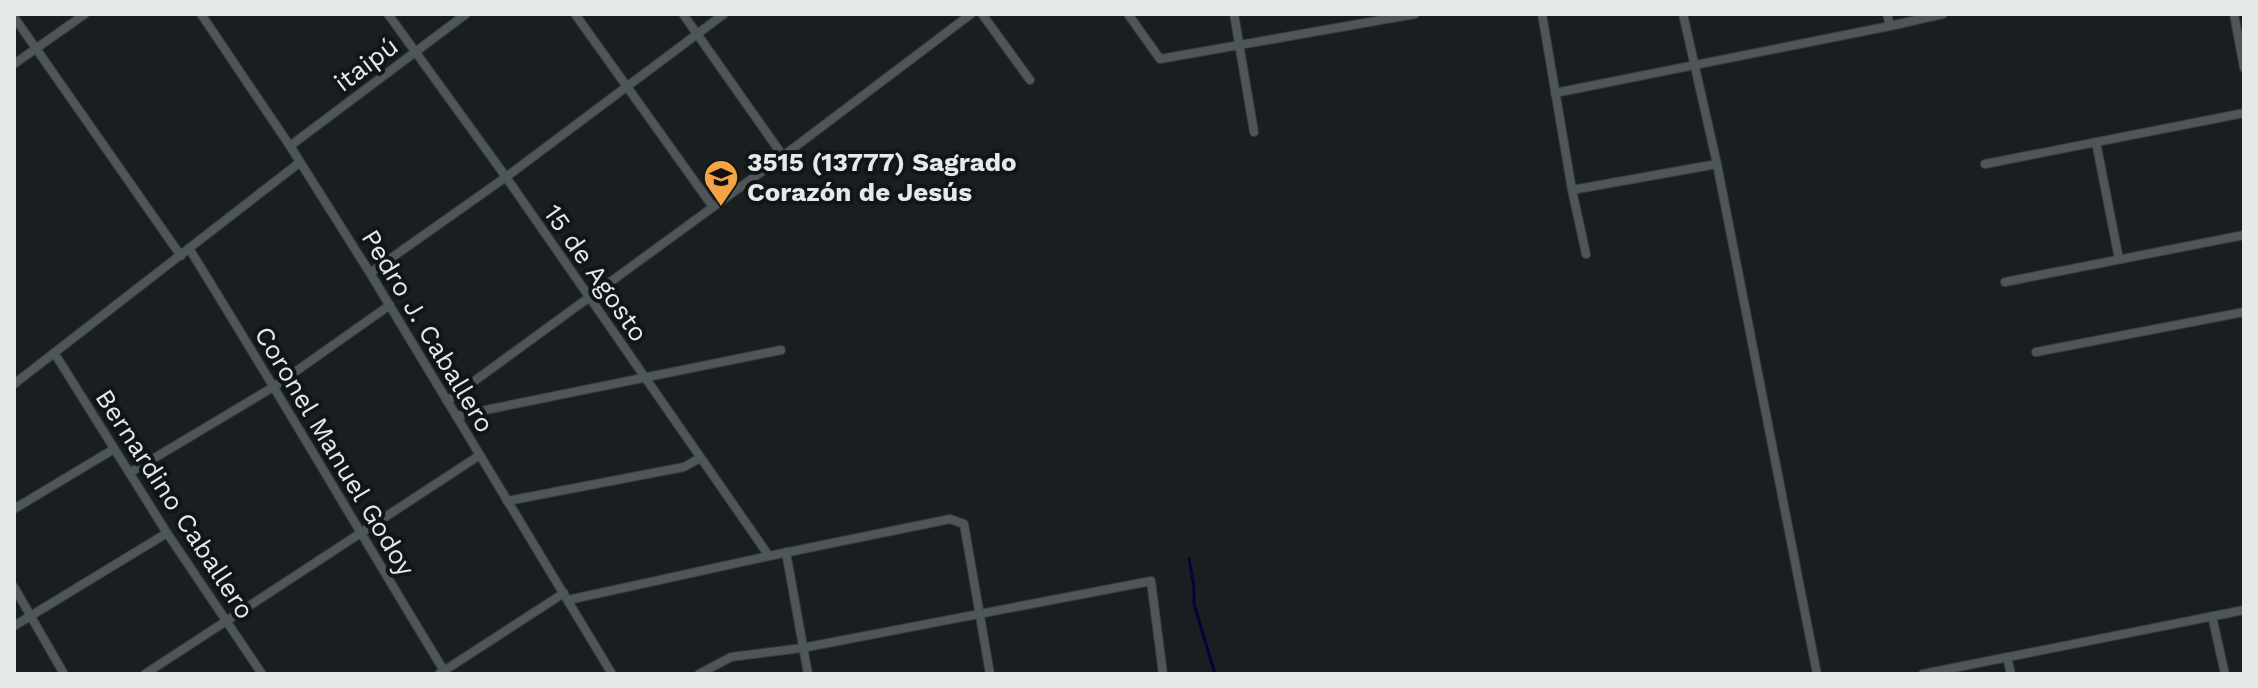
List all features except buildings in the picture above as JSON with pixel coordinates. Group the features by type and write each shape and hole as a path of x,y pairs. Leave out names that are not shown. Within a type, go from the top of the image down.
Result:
{"street":[{"path":"14,64 85,14"},
{"name":"Pedro J. Caballero","path":"201,14 290,146 390,305 612,674"},
{"name":"15 de Agosto","path":"388,14 506,177 769,556"},
{"name":"itaipú","path":"290,146 466,14"},
{"path":"575,14 713,207"},
{"path":"683,14 783,156"},
{"path":"370,273 506,177 724,14"},
{"path":"447,401 783,156 959,18 971,14"},
{"path":"982,14 1030,80"},
{"path":"1128,14 1160,59 1415,14"},
{"path":"1234,14 1254,132"},
{"path":"1343,14 1345,25"},
{"path":"1542,14 1586,254"},
{"path":"1683,14 1717,164 1817,674"},
{"path":"1887,14 1890,26"},
{"path":"1555,93 1943,14"},
{"path":"2234,14 2244,68"},
{"path":"14,17 181,256"},
{"path":"1985,164 2244,113"},
{"path":"2096,142 2119,259"},
{"path":"14,384 299,163"},
{"path":"1572,190 1717,164"},
{"path":"2005,282 2244,235"},
{"name":"Coronel Manuel Godoy","path":"190,250 275,386 443,673"},
{"path":"131,472 275,386 390,305"},
{"path":"2036,352 2244,312"},
{"path":"456,416 781,350"},
{"name":"Bernardino Caballero","path":"55,354 167,533 262,674"},
{"path":"14,509 114,449"},
{"path":"145,674 480,455"},
{"path":"507,501 684,467 700,458"},
{"path":"443,673 566,597 950,519 964,524 990,674"},
{"path":"14,626 167,533"},
{"path":"786,552 808,674"},
{"path":"699,674 731,657 802,648 1151,581 1163,674"},
{"path":"14,587 64,674"},
{"path":"1923,674 2244,610"},
{"path":"2212,616 2225,674"},
{"path":"2007,657 2011,674"}],"waterway":[{"path":"1189,559 1194,604 1215,674"}],"place":[{"name":"3515 (13777) Sagrado Corazón de Jesús","path":"721,208"}]}
